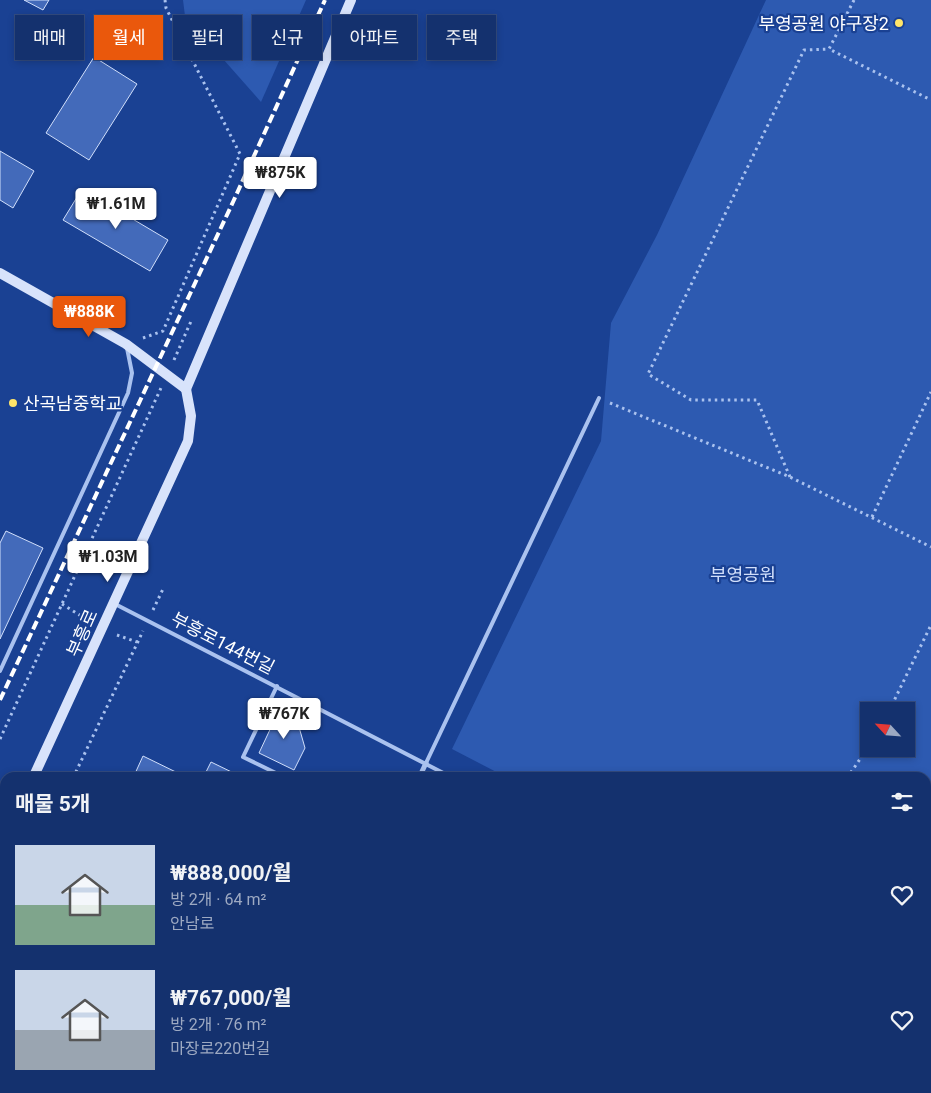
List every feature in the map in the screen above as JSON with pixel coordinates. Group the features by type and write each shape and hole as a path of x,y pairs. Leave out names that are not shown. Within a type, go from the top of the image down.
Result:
{"main road":[{"path":"0,273 126,344 186,389 351,0"},
{"name":"부흥로","path":"36,772 188,441 191,416 186,389"}],"street":[{"path":"422,772 426,763"}],"lane":[{"path":"0,671 128,393 132,373 126,344"},
{"path":"426,763 600,398"},
{"name":"부흥로144번길","path":"113,603 442,772"},
{"path":"274,772 243,757 277,686"}],"path":[{"path":"126,344 162,332 240,154 166,8 165,0"},
{"path":"829,49 854,0"},
{"path":"790,477 757,400 691,400 648,374 804,50 829,49 931,100"},
{"path":"0,739 192,320"},
{"path":"872,517 931,392"},
{"path":"600,398 790,477 931,546"},
{"path":"76,772 163,589"},
{"path":"893,702 931,625"},
{"path":"851,772 861,758"}],"green space":[{"path":"183,0 306,0 299,15 252,15 252,60 280,60 261,102 224,60 242,60 242,15 185,15"},
{"name":"부영공원","path":"766,0 931,0 931,772 496,772 452,749 601,441 611,323 657,235"}],"building":[{"path":"24,0 49,0 43,10"},
{"path":"94,57 94,60 99,60 137,84 89,160 46,133"},
{"path":"0,151 34,171 13,208 0,200"},
{"path":"82,189 168,240 150,271 63,220"},
{"path":"6,531 43,548 0,639 0,543"},
{"path":"282,704 295,713 305,748 294,770 259,753"},
{"path":"143,756 176,772 136,772"},
{"path":"211,762 232,772 206,772"}],"railway":[{"path":"0,700 233,202 325,0"}],"place":[{"name":"부영공원 야구장2","path":"899,23"},
{"name":"산곡남중학교","path":"13,403"}]}
